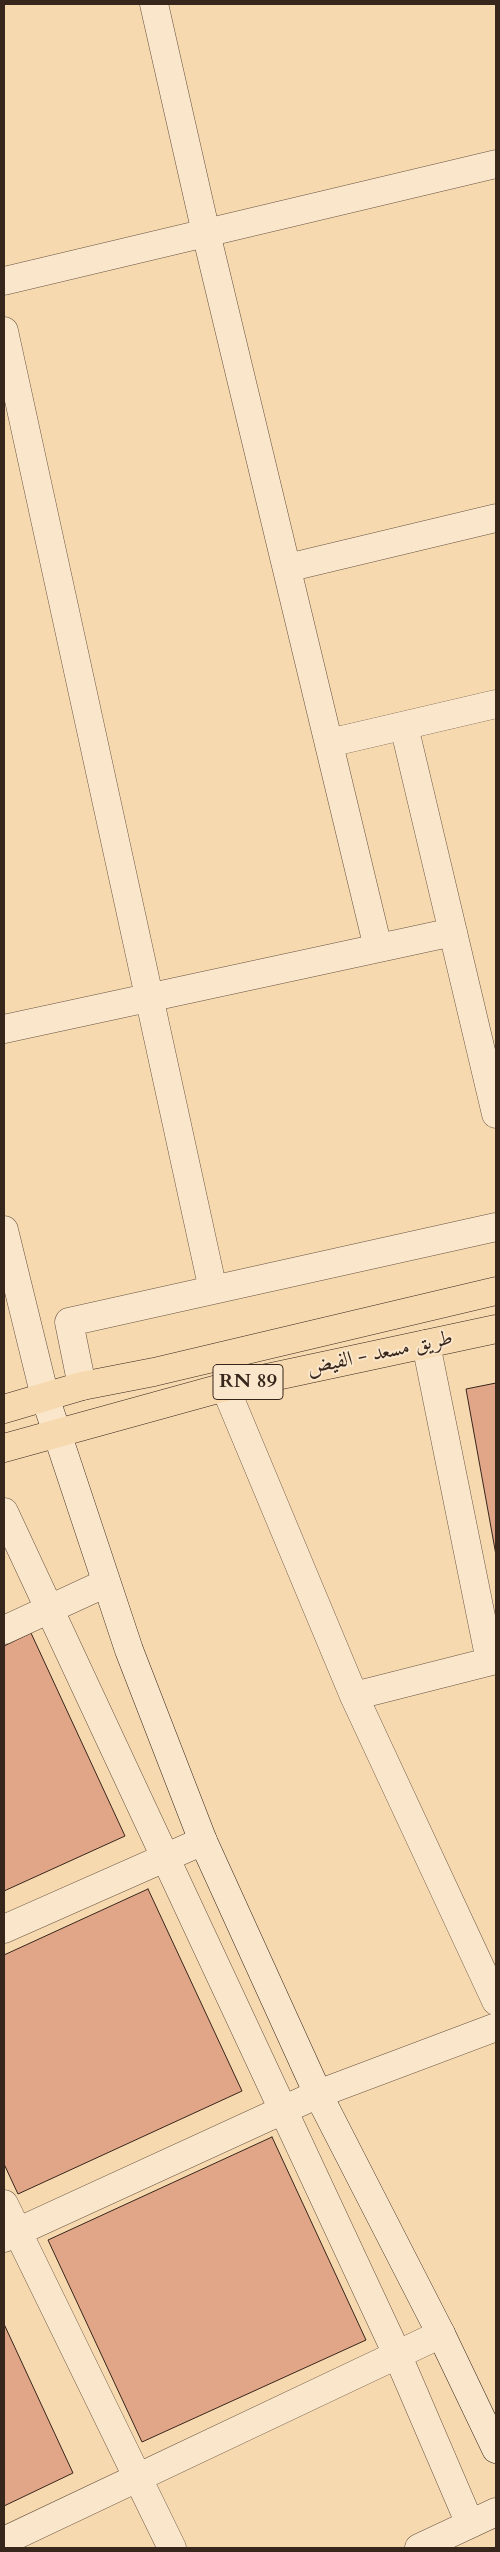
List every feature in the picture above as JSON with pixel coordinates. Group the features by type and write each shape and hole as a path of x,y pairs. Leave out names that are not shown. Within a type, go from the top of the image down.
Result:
{"main road":[{"name":"طريق مسعد - الفيض","path":"4,1409 82,1386 154,1372 496,1291"},
{"name":"طريق مسعد - الفيض","path":"4,1448 225,1388 496,1329"}],"street":[{"path":"154,4 206,233 378,948"},
{"path":"4,281 496,164"},
{"path":"4,331 212,1290"},
{"path":"287,568 496,518"},
{"path":"329,743 496,704"},
{"path":"404,726 496,1114"},
{"path":"4,1029 453,932"},
{"path":"82,1386 69,1322 496,1227"},
{"path":"4,1230 45,1397 59,1433 129,1650 203,1841 318,2094 441,2334 496,2449"},
{"path":"354,1696 493,1661 426,1344"},
{"path":"225,1388 354,1696 496,2001"},
{"path":"4,1512 397,2354 470,2524"},
{"path":"4,1630 106,1583"},
{"path":"4,1929 203,1841"},
{"path":"11,2235 318,2094 496,2027"},
{"path":"4,2204 11,2235 138,2477 172,2548"},
{"path":"4,2541 441,2334"},
{"path":"419,2548 496,2512"}],"building":[{"path":"496,1383 496,1555 466,1389"},
{"path":"31,1633 125,1836 4,1891 4,1646"},
{"path":"148,1889 242,2091 18,2194 4,2164 4,1955"},
{"path":"272,2137 366,2340 142,2442 48,2240"},
{"path":"4,2324 73,2473 4,2506"}]}
